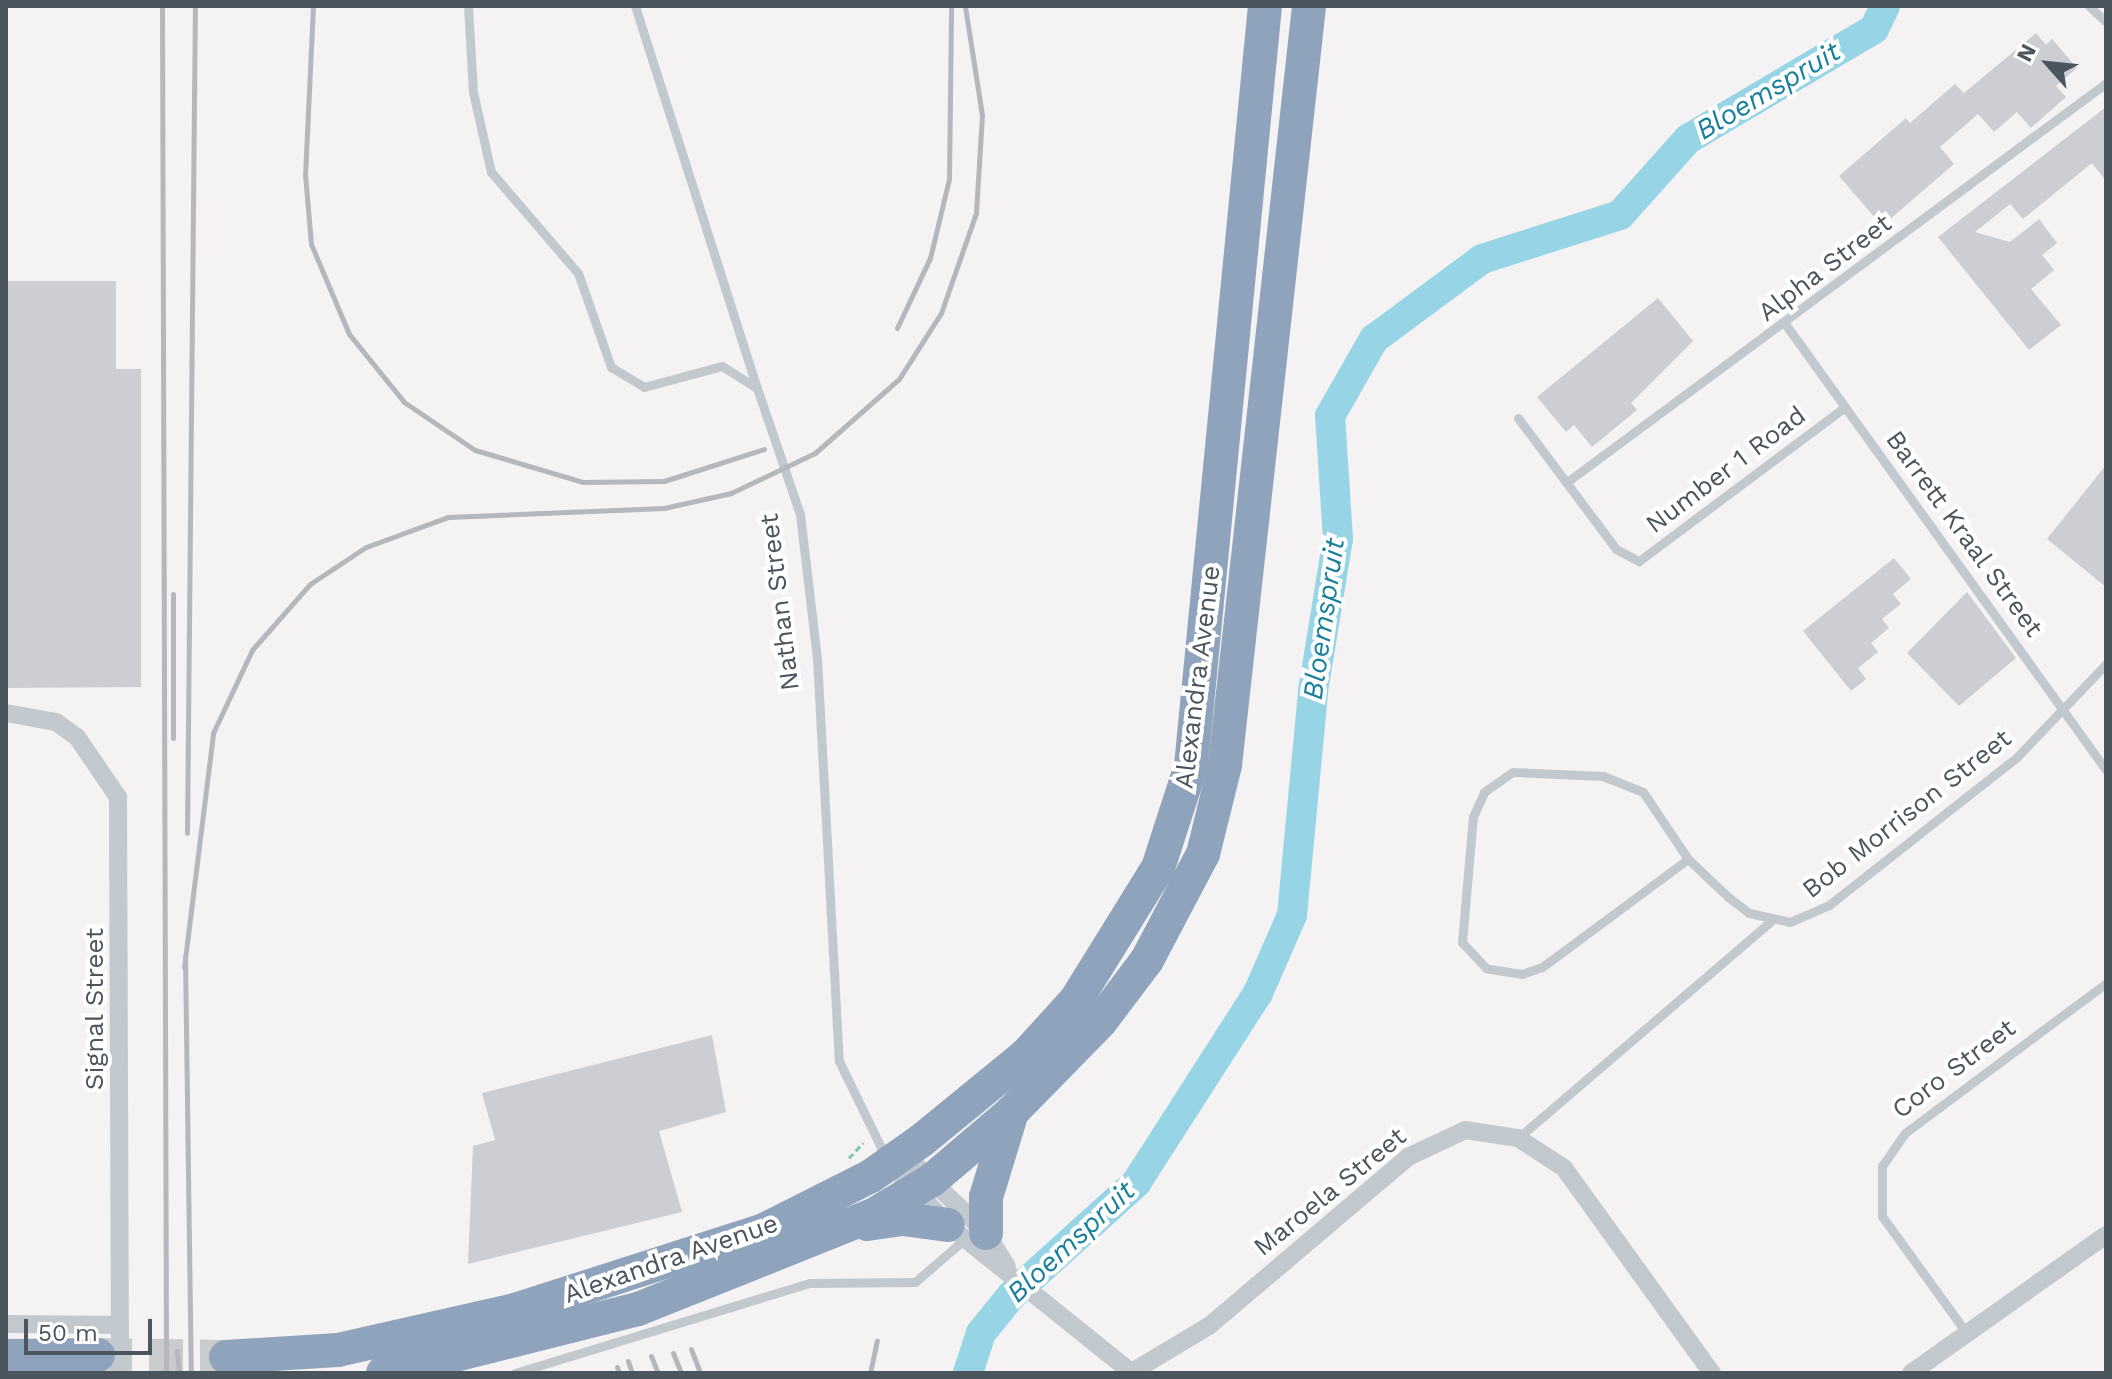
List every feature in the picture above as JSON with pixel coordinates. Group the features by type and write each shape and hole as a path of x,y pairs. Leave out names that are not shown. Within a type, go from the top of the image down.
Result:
{"highway":[{"name":"Alexandra Avenue","path":"226,1357 338,1350 627,1277 764,1230 896,1158 1006,1073 1076,1000 1142,902 1183,801 1197,725 1265,6"},
{"name":"Alexandra Avenue","path":"383,1373 638,1309 839,1230 923,1186 1012,1112 1101,1021 1147,960 1187,892 1215,812 1234,714 1309,6"},
{"path":"839,1230 903,1219 969,1230 986,1197 1012,1112"},
{"path":"6,1356 109,1364"}],"street":[{"name":"Signal Street","path":"6,713 56,722 77,737 118,797 120,1325 109,1364"},
{"name":"Maroela Street","path":"1132,1373 1209,1326 1429,1144 1465,1130 1518,1138 1564,1168 1712,1373"},
{"name":"Nathan Street","path":"896,1158 1012,1270 1132,1373"},
{"name":"Nathan Street","path":"923,1186 969,1230"},
{"path":"1911,1373 2106,1235"},
{"path":"6,1324 120,1325"}],"lane":[{"path":"468,6 473,92 491,172 578,273 611,367 644,387 722,366 757,388"},
{"name":"Nathan Street","path":"635,6 800,514 817,658 838,1051 848,1091 874,1133 896,1158"},
{"path":"2089,6 2106,22"},
{"name":"Alpha Street","path":"1567,482 1786,325 2106,83"},
{"name":"Barrett Kraal Street","path":"1786,325 2106,770"},
{"name":"Number 1 Road","path":"1567,482 1631,560 1646,558 1845,407"},
{"path":"1518,418 1567,482"},
{"name":"Bob Morrison Street","path":"1770,922 1809,918 1829,905 2066,713 2106,664"},
{"path":"1518,1138 1770,922 1749,913 1688,859 1658,807 1623,782 1513,772 1484,792 1473,817 1462,942 1486,968 1522,974 1542,967 1688,859"},
{"name":"Coro Street","path":"1968,1335 1882,1216 1882,1166 1905,1133 2106,983"},
{"name":"Nathan Street","path":"874,1133 896,1158"},
{"path":"515,1373 810,1283 915,1282 969,1230"}],"path":[{"path":"844,1163 874,1133"}],"building":[{"path":"2036,33 2046,45 2052,39 2077,68 2056,86 2066,97 2031,128 2017,112 1994,132 1978,114 1940,147 1954,164 1882,226 1839,176 1906,118 1910,123 1955,84 1964,93"},
{"path":"2106,107 2106,181 2092,163 2023,219 2010,204 1975,232 2010,242 2039,219 2057,243 2042,255 2054,270 2031,289 2061,325 2029,350 1938,237"},
{"path":"6,281 116,281 116,369 141,369 141,687 6,688"},
{"path":"1658,298 1693,341 1631,403 1637,410 1592,447 1574,425 1566,432 1537,397"},
{"path":"2106,465 2106,587 2047,539"},
{"path":"1894,558 1911,579 1893,594 1901,604 1882,619 1889,628 1871,643 1878,652 1858,668 1866,679 1851,691 1803,631"},
{"path":"1967,592 2016,658 1959,706 1907,653"},
{"path":"712,1035 726,1112 659,1131 682,1212 468,1264 473,1146 495,1140 482,1093"}],"waterway":[{"name":"Bloemspruit","path":"968,1373 981,1333 1011,1296 1136,1183 1258,993 1292,915 1313,691 1338,539 1330,416 1374,339 1482,259 1620,215 1688,139 1874,29 1885,6"}],"tunnel":[{"path":"98,1355 226,1357"}],"railway":[{"path":"162,6 166,1373"},
{"path":"187,833 195,6"},
{"path":"313,6 305,174 311,244 349,334 404,402 475,450 583,482 664,481 764,449"},
{"path":"897,328 930,258 949,179 951,6"},
{"path":"184,967 213,733 252,650 310,584 366,547 448,517 664,508 731,493 815,453 899,379 941,313 976,213 982,115 965,6"},
{"path":"173,594 173,738"},
{"path":"185,957 191,1373"},
{"path":"870,1373 877,1341"},
{"path":"691,1349 700,1373"},
{"path":"177,1351 179,1373"},
{"path":"673,1353 681,1373"},
{"path":"651,1356 658,1373"},
{"path":"628,1361 632,1373"},
{"path":"617,1367 619,1373"}]}
